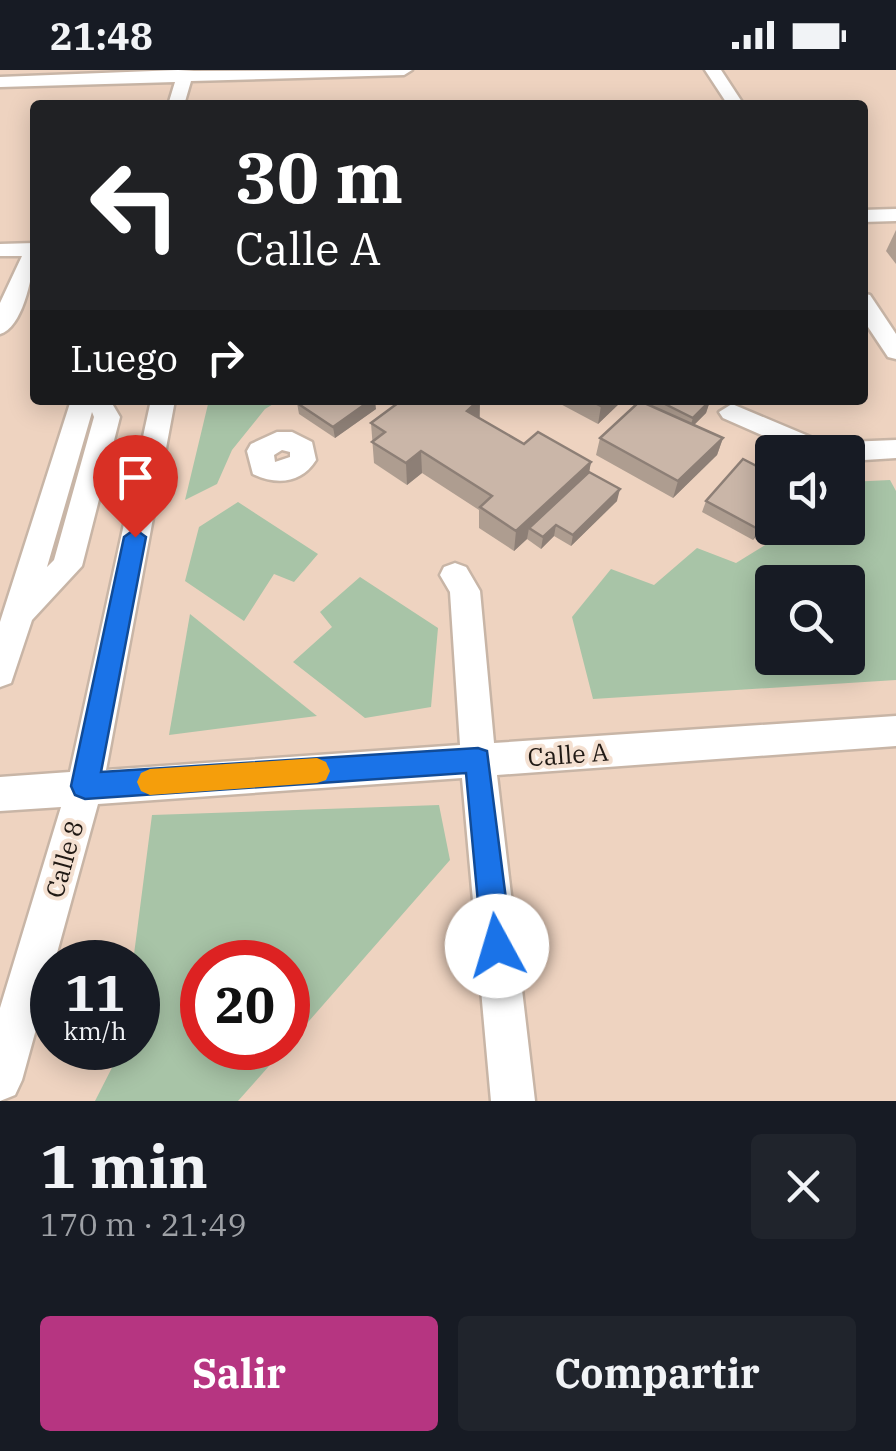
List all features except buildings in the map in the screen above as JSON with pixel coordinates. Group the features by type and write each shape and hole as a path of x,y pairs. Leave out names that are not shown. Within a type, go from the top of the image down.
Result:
{"street":[{"path":"0,82 105,80 185,73 228,78 404,70"},
{"path":"714,70 733,100"},
{"path":"177,100 185,73"},
{"path":"868,216 896,215"},
{"path":"0,250 30,250"},
{"path":"0,327 30,261"},
{"path":"868,309 896,352"},
{"path":"0,673 81,405"},
{"path":"16,616 67,566 107,417 101,405"},
{"path":"121,606 109,574 151,405"},
{"name":"Calle 8","path":"0,1080 85,786 162,405"},
{"path":"732,412 803,447 823,452 896,449"},
{"path":"455,575 465,591 513,1101"},
{"name":"Calle A","path":"0,794 896,731"}],"shaded area":[{"path":"0,70 896,70 896,1101 0,1101"}],"green space":[{"path":"208,405 272,405 232,450 217,484 185,500"},
{"path":"890,480 896,491 896,680 593,699 572,617 611,569 654,585 697,548 736,563 765,545 865,545 865,481"},
{"path":"238,502 318,554 294,582 274,574 244,621 185,581 199,527"},
{"path":"360,577 438,628 431,707 365,718 293,662 332,627 320,612"},
{"path":"190,614 317,716 169,735"},
{"path":"439,805 450,860 310,1020 310,940 180,940 180,1070 265,1070 238,1101 95,1101 111,1070 160,1070 160,940 136,940 152,815"}],"slow traffic":[{"path":"150,782 317,771"}],"route":[{"path":"135,537 85,786 478,760 497,946"}]}
